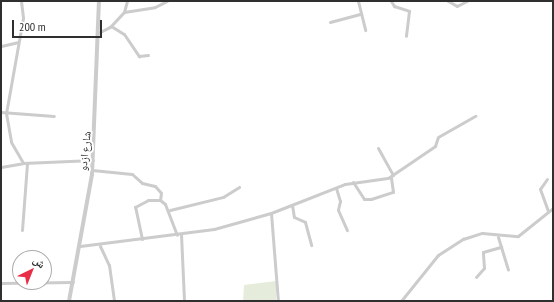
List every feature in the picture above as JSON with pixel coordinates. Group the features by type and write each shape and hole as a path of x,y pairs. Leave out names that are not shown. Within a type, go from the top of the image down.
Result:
{"street":[{"path":"21,1 23,18 6,113 11,142 25,163 22,230"},
{"name":"شارع ازدو","path":"69,301 80,246 93,160 98,1"},
{"path":"98,33 111,26 124,12 127,1"},
{"path":"124,12 155,7 167,1"},
{"path":"358,1 364,30"},
{"path":"392,1 394,6 410,13 406,36"},
{"path":"448,1 457,6 466,1"},
{"path":"330,22 360,14"},
{"path":"111,26 124,34 139,56 148,55"},
{"path":"1,46 18,42"},
{"path":"1,112 54,116"},
{"path":"80,246 100,246 177,235 271,213 353,182 392,176 435,146 438,136 475,116"},
{"path":"353,182 366,200 393,192 392,176 378,148"},
{"path":"1,167 25,163 93,160"},
{"path":"92,170 132,174 142,183 155,186 161,193 160,200"},
{"path":"547,179 540,189 548,211"},
{"path":"170,210 223,197 239,187"},
{"path":"336,188 340,201 338,210 346,230"},
{"path":"160,200 170,210 177,235"},
{"path":"142,239 135,207 141,202 160,200"},
{"path":"292,205 294,217 305,222 311,245"},
{"path":"401,301 438,255 475,235 498,237 518,236 553,208"},
{"path":"271,213 278,301"},
{"path":"181,234 183,301"},
{"path":"498,237 508,269"},
{"path":"100,246 109,265 114,301"},
{"path":"476,277 484,268 483,252 501,247"},
{"path":"52,282 73,282"},
{"path":"1,283 12,283"}],"green space":[{"path":"276,281 276,301 243,301 244,285"}]}
